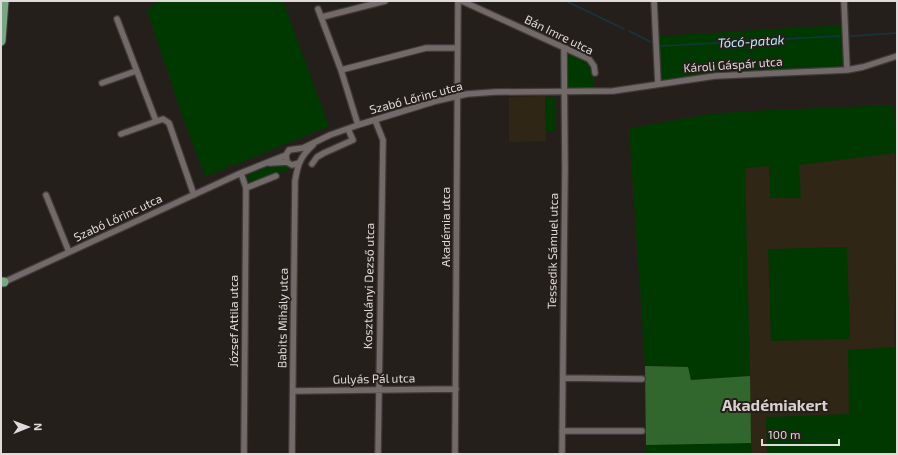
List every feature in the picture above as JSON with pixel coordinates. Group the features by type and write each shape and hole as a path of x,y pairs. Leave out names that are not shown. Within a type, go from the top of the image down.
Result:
{"main road":[{"path":"1,41 4,1"}],"street":[{"path":"322,17 385,1"},
{"name":"Akadémia utca","path":"455,454 458,1"},
{"name":"Bán Imre utca","path":"462,1 589,59 594,66 595,73"},
{"path":"654,1 658,84"},
{"path":"844,1 847,70"},
{"path":"318,9 358,125"},
{"path":"117,20 156,121"},
{"path":"340,70 426,48 457,48"},
{"name":"Tessedik Sámuel utca","path":"562,454 564,48"},
{"name":"Károli Gáspár utca","path":"622,91 715,76 847,70 863,67 897,56"},
{"path":"102,83 136,71"},
{"name":"Szabó Lőrinc utca","path":"296,149 358,125 436,101 458,96 495,92 622,91"},
{"path":"121,134 163,119 169,123 194,195"},
{"name":"Kosztolányi Dezső utca","path":"375,120 383,140 378,454"},
{"path":"312,164 317,157 353,140 348,129"},
{"name":"Szabó Lőrinc utca","path":"300,160 316,142"},
{"path":"291,149 296,149 300,153 300,160 289,163 286,155 291,149"},
{"name":"Szabó Lőrinc utca","path":"2,282 241,173 286,155"},
{"name":"Babits Mihály utca","path":"292,454 295,181 300,160"},
{"name":"Szabó Lőrinc utca","path":"266,163 289,163"},
{"name":"Babits Mihály utca","path":"289,163 295,181"},
{"name":"József Attila utca","path":"241,173 246,188 244,454"},
{"path":"246,188 276,176"},
{"path":"46,195 69,252"},
{"path":"563,378 642,379"},
{"name":"Gulyás Pál utca","path":"293,391 456,389"},
{"path":"562,431 642,431"}],"shaded area":[{"path":"545,96 546,141 509,142 509,97"},
{"path":"894,105 897,222 894,337 897,352 897,454 646,454 645,366 629,128 709,114"}],"green space":[{"path":"157,1 283,1 329,126 233,166 229,165 225,169 205,177 180,110 147,10"},
{"path":"842,25 843,63 839,67 713,73 666,80 663,79 661,75 659,36"},
{"path":"570,54 587,62 590,66 593,75 594,88 568,87 567,58"},
{"path":"546,97 556,97 556,131 546,131"},
{"path":"894,105 896,153 799,165 801,198 770,198 769,166 745,168 750,376 690,380 688,367 645,366 629,128 709,114"},
{"path":"287,165 290,169 253,183 248,180 249,173 255,169"},
{"path":"847,247 850,339 771,341 768,249"},
{"path":"895,347 897,352 897,454 767,454 766,417 849,414 848,350"},
{"path":"645,366 688,367 691,380 750,376 751,443 646,445"},
{"path":"751,443 752,454 646,454 646,445"}],"waterway":[{"name":"Tócó-patak","path":"566,1 624,29"},
{"name":"Tócó-patak","path":"629,31 651,42"},
{"name":"Tócó-patak","path":"851,36 897,33"},
{"name":"Tócó-patak","path":"662,46 839,36"}],"district":[{"name":"Akadémiakert","path":"775,405"}]}
